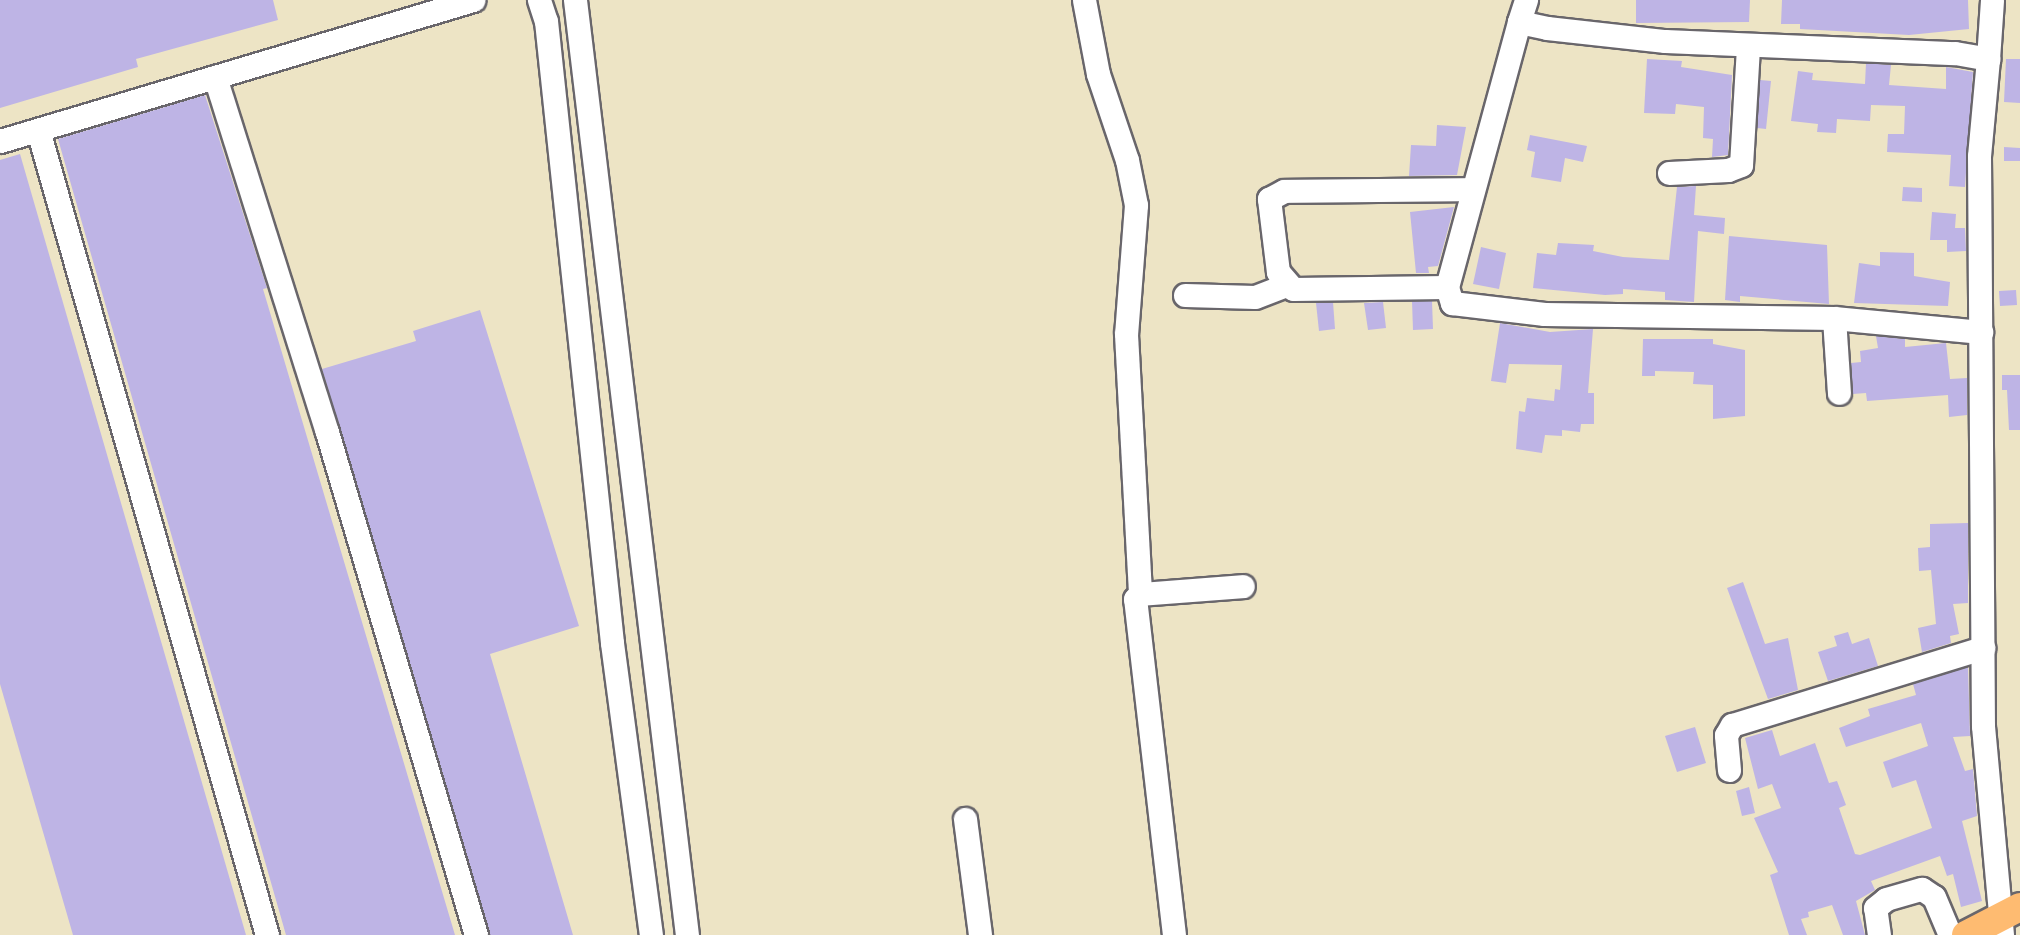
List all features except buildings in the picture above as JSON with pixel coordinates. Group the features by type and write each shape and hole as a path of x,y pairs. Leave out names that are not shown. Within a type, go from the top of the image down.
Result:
{"main road":[{"path":"1966,935 2006,923"}],"street":[{"path":"0,141 473,0"},
{"path":"539,0 547,21 611,629 651,935"},
{"path":"575,0 687,935"},
{"path":"1084,0 1098,74 1127,160 1136,205 1126,334 1140,594"},
{"path":"1992,0 1979,156 1983,726 2006,923"},
{"path":"1981,332 1834,318 1544,314 1459,307 1452,303 1447,287 1522,11 1665,41 1955,53 1988,59"},
{"path":"1669,173 1728,170 1741,164 1748,46"},
{"path":"215,77 327,432 476,935"},
{"path":"38,130 267,935"},
{"path":"1287,285 1278,272 1268,205 1277,192 1473,190"},
{"path":"1185,295 1255,297 1287,285 1300,289 1447,287"},
{"path":"1834,318 1839,393"},
{"path":"1174,935 1135,599 1140,594 1243,586"},
{"path":"1729,770 1726,735 1732,725 1983,648"},
{"path":"965,819 980,935"},
{"path":"1879,935 1875,908 1886,899 1922,889 1934,897 1950,935"}]}
